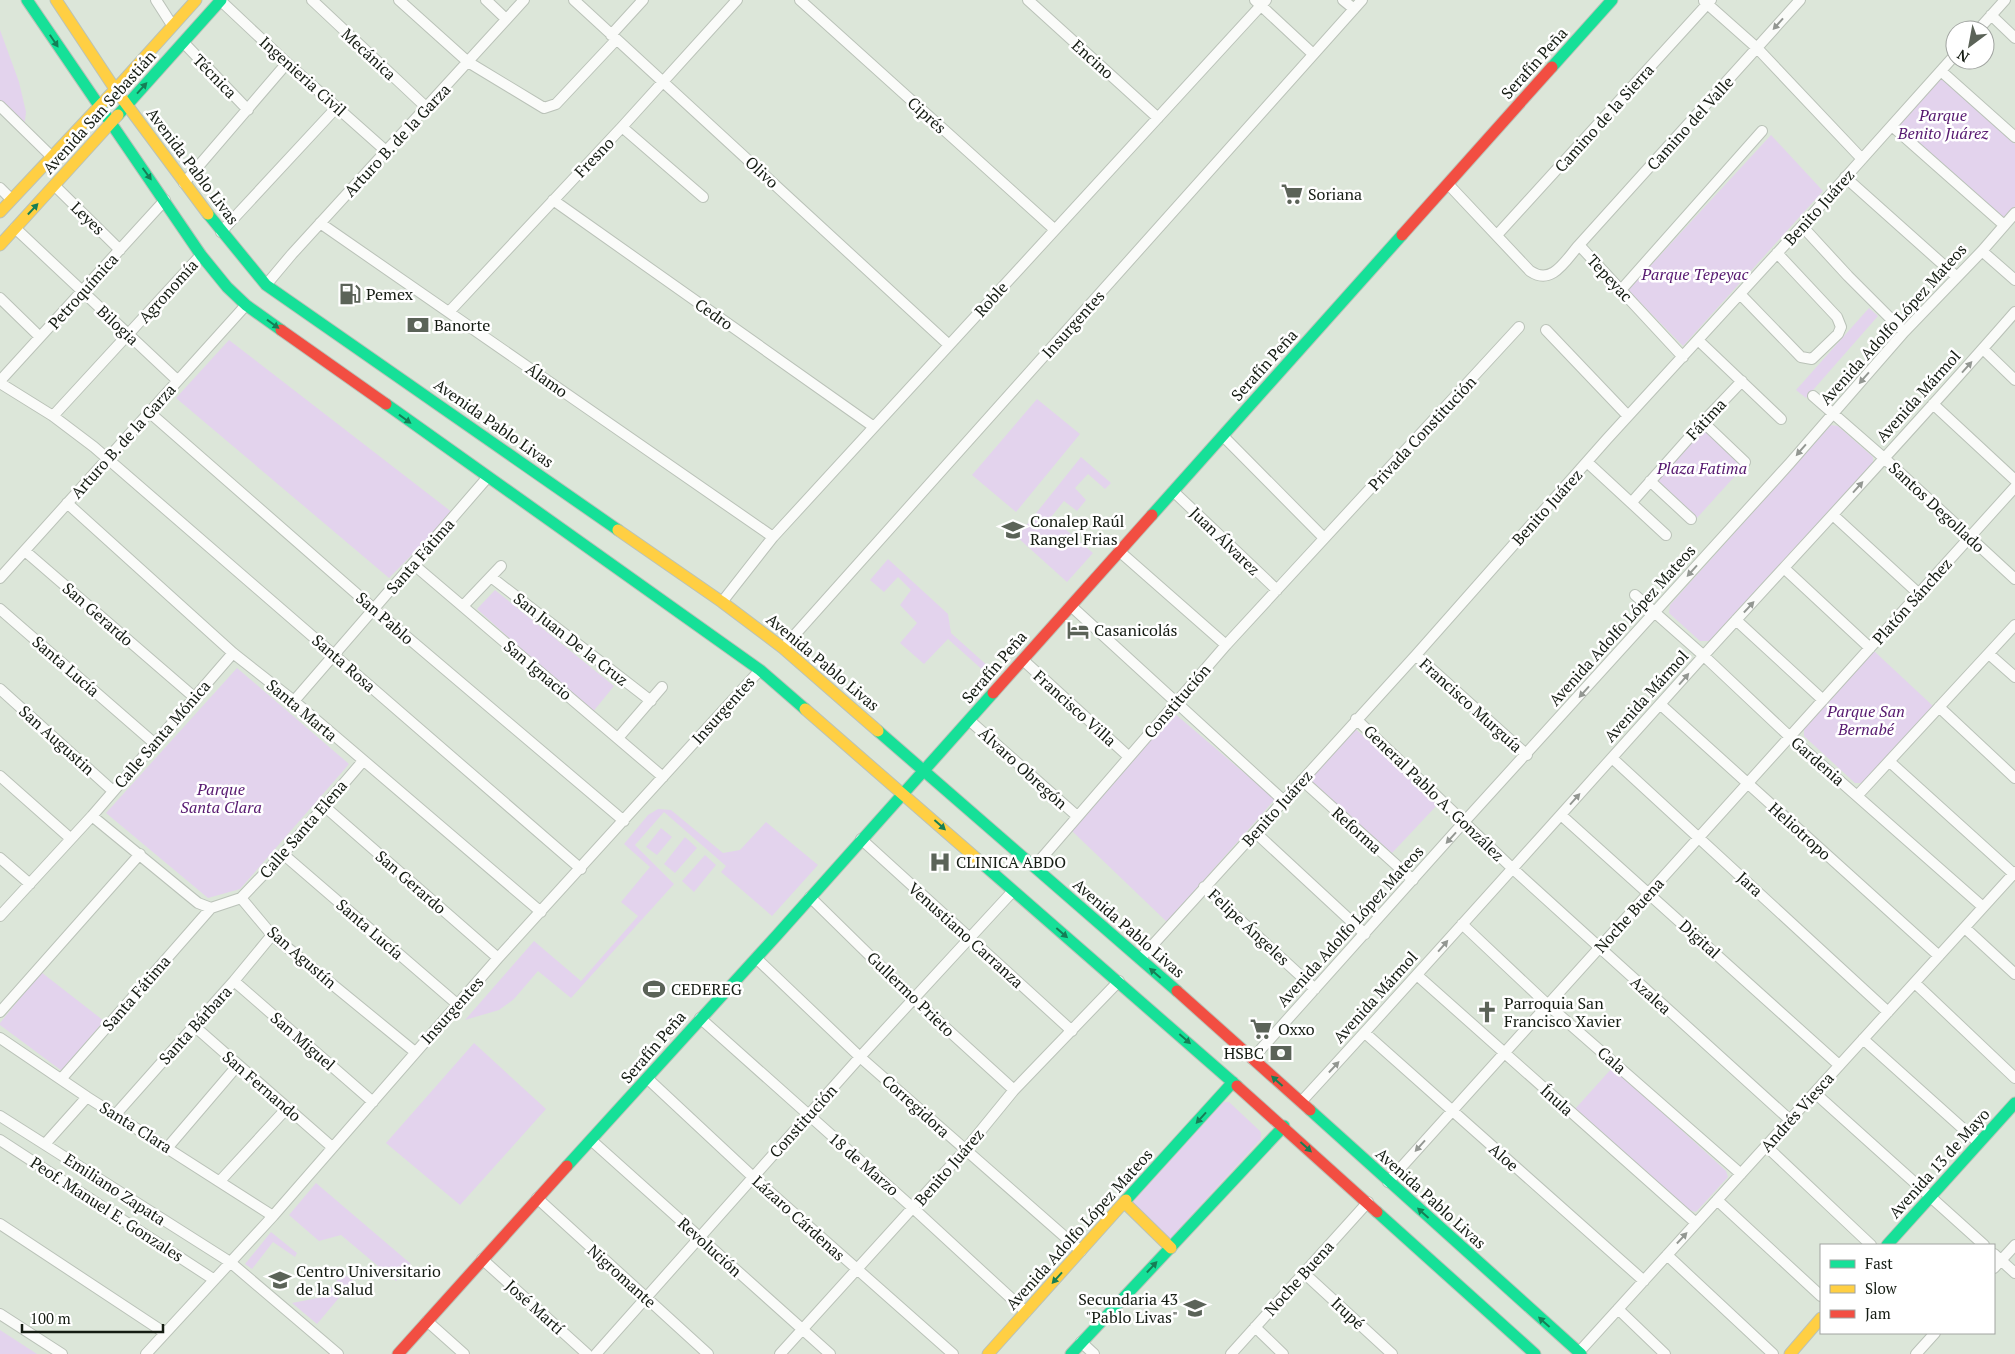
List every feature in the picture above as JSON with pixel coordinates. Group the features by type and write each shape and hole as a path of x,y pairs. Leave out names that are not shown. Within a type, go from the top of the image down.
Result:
{"main road":[{"path":"27,0 201,255 227,287 246,305 487,478 760,670 1284,1126 1535,1354"},
{"name":"Avenida Pablo Livas","path":"56,0 115,89 184,183 266,285 722,602 783,648 1301,1102 1580,1353"},
{"name":"Avenida San Sebastián","path":"0,212 196,0"},
{"name":"Avenida San Sebastián","path":"0,245 88,150 221,0"},
{"name":"Serafín Peña","path":"398,1354 537,1198 648,1079 700,1018 1072,606 1119,551 1612,0"},
{"path":"72,134 88,150"},
{"name":"Avenida Adolfo López Mateos","path":"988,1354 1234,1082"},
{"name":"Avenida 13 de Mayo","path":"1888,1244 2015,1103"},
{"path":"1071,1354 1284,1126"},
{"path":"1125,1203 1171,1248"},
{"path":"1790,1354 1820,1319"}],"street":[{"path":"156,0 172,25"},
{"name":"Ingenieria Civil","path":"221,0 287,64 386,151"},
{"name":"Mecánica","path":"312,0 427,108"},
{"path":"398,0 468,62 538,105 548,108 556,104 643,0"},
{"path":"486,0 506,19"},
{"name":"Arturo B. de la Garza","path":"266,285 320,223 524,0"},
{"name":"Olivo","path":"574,0 949,345"},
{"name":"Fresno","path":"449,312 664,82 737,0"},
{"name":"Ciprés","path":"800,0 1054,229"},
{"name":"Encino","path":"1028,0 1158,118"},
{"path":"1343,0 1354,9"},
{"name":"Insurgentes","path":"783,648 1362,0"},
{"name":"Camino del Valle","path":"1579,245 1800,0"},
{"path":"1987,20 2005,0"},
{"path":"1707,1 1757,48 1862,159"},
{"name":"Camino de la Sierra","path":"1497,235 1707,1"},
{"path":"1261,2 1313,54"},
{"name":"Roble","path":"722,602 773,537 1158,118 1261,2"},
{"path":"1991,15 2015,38"},
{"name":"Técnica","path":"183,42 248,110"},
{"path":"184,183 287,64"},
{"name":"Benito Juárez","path":"1140,960 1204,887 1256,833 1356,718 1416,655 1628,416 1945,66"},
{"path":"1941,71 2015,137"},
{"path":"0,106 51,156"},
{"path":"222,232 337,107"},
{"path":"1892,126 2004,225"},
{"path":"622,127 703,197"},
{"path":"1621,290 1762,131"},
{"path":"1845,177 1957,277"},
{"name":"Tepeyac","path":"1448,184 1530,271 1542,277 1555,272 1579,245 1683,357"},
{"name":"Leyes","path":"55,186 120,250"},
{"path":"0,188 11,199"},
{"name":"Petroquímica","path":"0,382 165,200"},
{"name":"Cedro","path":"554,200 874,427"},
{"name":"Avenida Adolfo López Mateos","path":"1252,1059 1833,414 1904,332 2015,213"},
{"name":"Álamo","path":"320,223 773,537"},
{"path":"1802,226 1848,276 1904,332"},
{"name":"Bilogia","path":"15,228 177,380"},
{"path":"1982,250 2015,280"},
{"path":"1740,294 1796,354 1806,360 1812,359 1838,334 1840,327 1837,317 1777,253"},
{"name":"Agronomía","path":"53,416 201,255"},
{"path":"0,298 40,337"},
{"name":"Arturo B. de la Garza","path":"0,578 246,305"},
{"name":"Avenida Mármol","path":"1301,1102 1418,976 1512,868 1736,620 1834,515 2015,312"},
{"name":"Privada Constitución","path":"1324,538 1519,327"},
{"path":"1546,330 1628,416"},
{"path":"1698,340 1781,419"},
{"path":"1983,349 2015,380"},
{"name":"Fátima","path":"1632,502 1742,381"},
{"name":"Santa Rosa","path":"0,382 53,416 108,458 581,868"},
{"name":"Santos Degollado","path":"1813,396 1884,458 2015,580"},
{"path":"1933,404 2015,480"},
{"name":"San Pablo","path":"149,412 374,609 624,821"},
{"path":"1703,422 1745,462"},
{"path":"1223,436 1324,538"},
{"path":"1587,462 1666,535"},
{"name":"Santa Fátima","path":"294,702 487,478"},
{"path":"1650,481 1691,519"},
{"name":"Platón Sánchez","path":"1870,648 2015,487"},
{"name":"Juan Álvarez","path":"1173,491 1277,590"},
{"name":"Santa Marta","path":"67,503 233,653 294,702 542,912"},
{"path":"1834,515 1918,594"},
{"name":"Constitución","path":"1034,867 1128,756 1324,538"},
{"name":"San Gerardo","path":"25,551 194,697"},
{"path":"1119,551 1226,645"},
{"name":"San Ignacio","path":"413,564 663,777"},
{"path":"463,606 501,566"},
{"path":"1785,569 1870,648"},
{"name":"San Juan De la Cruz","path":"491,577 651,701"},
{"name":"Gardenia","path":"1635,596 1983,907"},
{"path":"1072,606 1284,801"},
{"name":"Santa Lucía","path":"0,609 154,743"},
{"path":"1736,620 1823,700"},
{"path":"1857,796 2015,625"},
{"name":"Noche Buena","path":"1388,1182 1870,648"},
{"name":"Calle Santa Mónica","path":"0,916 92,816 233,653"},
{"path":"1989,654 2015,677"},
{"name":"Francisco Murguía","path":"1416,655 1527,755"},
{"name":"Francisco Villa","path":"1022,660 1128,756"},
{"name":"Insurgentes","path":"146,1354 273,1216 498,958 542,912 760,670"},
{"path":"618,738 662,687"},
{"name":"San Augustin","path":"0,689 113,791"},
{"name":"Heliotropo","path":"1661,705 1939,956"},
{"path":"1939,707 2015,778"},
{"name":"General Pablo A. González","path":"1356,718 1512,868"},
{"name":"Álvaro Obregón","path":"969,720 1077,816"},
{"name":"Jara","path":"1612,758 1888,1012"},
{"name":"Calle Santa Elena","path":"242,898 283,854 363,761"},
{"path":"1890,762 2015,874"},
{"path":"0,776 70,838"},
{"name":"Reforma","path":"1302,780 1413,880"},
{"name":"San Gerardo","path":"324,806 498,958"},
{"name":"Digital","path":"1560,815 1839,1065"},
{"path":"92,816 198,902 211,908 242,898"},
{"path":"1256,833 1365,934"},
{"name":"Venustiano Carranza","path":"861,839 1072,1031"},
{"path":"0,1012 140,854"},
{"name":"Santa Lucía","path":"283,854 457,1004"},
{"path":"0,858 30,884"},
{"name":"Azalea","path":"1512,868 1790,1120"},
{"name":"Andrés Viesca","path":"1580,1353 1839,1065 2015,874"},
{"name":"Felipe Ángeles","path":"1204,887 1315,989"},
{"name":"Constitución","path":"596,1354 860,1057 1013,891"},
{"name":"Gullermo Prieto","path":"810,897 914,999 1014,1090"},
{"name":"San Agustín","path":"242,898 272,934 415,1052"},
{"name":"Santa Fátima","path":"62,1078 211,908"},
{"name":"Cala","path":"1462,924 1548,1005 1741,1174"},
{"path":"1964,928 2015,974"},
{"name":"Santa Bárbara","path":"116,1114 234,981 272,934"},
{"name":"Corregidora","path":"756,958 860,1057 1081,1252"},
{"name":"Ínula","path":"1418,976 1696,1224"},
{"name":"San Miguel","path":"234,981 373,1102"},
{"name":"Benito Juárez","path":"780,1354 965,1150 1014,1090 1118,981"},
{"path":"1914,983 2015,1078"},
{"name":"18 de Marzo","path":"700,1018 913,1208 1026,1312"},
{"name":"San Fernando","path":"193,1025 332,1147"},
{"name":"Aloe","path":"1364,1033 1644,1281"},
{"name":"Santa Clara","path":"0,1038 273,1216"},
{"path":"1863,1039 1978,1143"},
{"path":"168,1147 238,1065"},
{"name":"Lázaro Cárdenas","path":"648,1079 856,1269 953,1354"},
{"path":"1815,1093 1983,1244"},
{"path":"45,1144 87,1096"},
{"path":"220,1181 286,1108"},
{"name":"Emiliano Zapata","path":"0,1116 230,1262 338,1354"},
{"name":"Peof. Manuel E. Gonzales","path":"0,1140 213,1280"},
{"name":"Revolución","path":"591,1140 830,1354"},
{"path":"1766,1146 1870,1244"},
{"name":"Nigromante","path":"537,1198 708,1354"},
{"path":"1717,1200 1820,1295"},
{"name":"Noche Buena","path":"1231,1354 1368,1202"},
{"path":"0,1224 165,1332"},
{"path":"2015,1245 1996,1261 2015,1272"},
{"path":"1667,1255 1773,1354"},
{"name":"José Martí","path":"482,1259 588,1354"},
{"name":"Irupé","path":"1304,1273 1392,1354"},
{"path":"1618,1309 1665,1354"},
{"path":"0,1314 62,1354"},
{"path":"427,1321 464,1354"},
{"path":"1255,1328 1284,1354"},
{"path":"1916,1354 1934,1334"},
{"path":"1081,1342 1094,1354"}],"green space":[{"path":"0,30 19,82 26,112 23,136 0,112"},
{"name":"Parque Benito Juárez","path":"1941,74 2015,144 2015,206 2001,221 1892,126"},
{"name":"Parque Tepeyac","path":"1771,135 1823,191 1683,346 1628,290"},
{"path":"1869,308 1878,316 1806,398 1796,390"},
{"path":"229,340 453,513 389,578 176,398"},
{"path":"1037,399 1080,434 1016,512 972,475"},
{"name":"Plaza Fatima","path":"1701,425 1745,465 1696,519 1651,479"},
{"path":"1831,425 1838,426 1873,457 1873,463 1709,641 1700,641 1669,613 1670,605"},
{"path":"1081,457 1111,483 1105,489 1088,474 1075,488 1086,500 1077,511 1064,501 1051,517 1093,553 1067,582 1017,537"},
{"path":"888,559 948,614 951,633 990,668 986,673 948,639 924,664 900,643 917,623 900,605 911,590 898,577 884,592 870,580"},
{"path":"495,590 614,686 592,713 477,609"},
{"name":"Parque San Bernabé","path":"1874,651 1933,706 1863,783 1855,783 1804,736 1804,728"},
{"name":"Parque Santa Clara","path":"237,668 349,764 240,889 208,898 106,813"},
{"path":"1174,713 1275,799 1167,922 1071,830"},
{"path":"1353,727 1440,802 1392,853 1309,780"},
{"path":"658,809 671,810 723,853 740,850 766,822 818,865 772,916 721,872 726,866 664,812 635,845 674,884 571,998 538,971 514,999 499,1010 465,1020 534,941 581,981 638,916 621,902 650,867 624,844 648,815"},
{"path":"661,828 672,837 657,855 646,847"},
{"path":"685,837 697,848 675,873 664,864"},
{"path":"705,855 716,865 694,892 682,881"},
{"path":"41,972 104,1021 62,1071 0,1025"},
{"path":"474,1043 546,1109 460,1205 386,1143"},
{"path":"1613,1067 1726,1171 1728,1177 1696,1212 1689,1210 1575,1109"},
{"path":"1221,1102 1229,1102 1261,1132 1261,1139 1170,1239 1132,1202"},
{"path":"316,1183 411,1264 396,1281 341,1235 319,1241 289,1215"},
{"path":"271,1232 297,1253 295,1257 273,1242 252,1269 245,1264"},
{"path":"343,1273 353,1281 317,1324 292,1303 323,1297"},
{"path":"0,1330 37,1354 0,1354"}],"traffic: fast":[{"path":"27,0 201,255 227,287 246,305 281,330"},
{"path":"118,115 221,0"},
{"path":"1552,67 1612,0"},
{"path":"208,214 266,285 618,530"},
{"path":"1152,515 1402,235"},
{"path":"386,404 760,670 805,709"},
{"path":"567,1166 778,934 993,693"},
{"path":"878,731 1177,991"},
{"path":"977,859 1237,1086"},
{"path":"1126,1200 1233,1082"},
{"path":"1888,1244 2015,1103"},
{"path":"1310,1110 1581,1354"},
{"path":"1071,1354 1284,1126"},
{"path":"1377,1212 1535,1354"}],"traffic: slow":[{"path":"56,0 115,89 208,214"},
{"path":"0,212 196,0"},
{"path":"0,245 118,115"},
{"path":"618,530 722,602 783,648 878,731"},
{"path":"805,709 977,859"},
{"path":"988,1354 1126,1200"},
{"path":"1125,1203 1171,1248"},
{"path":"1790,1354 1820,1319"}],"traffic: jam":[{"path":"1402,235 1552,67"},
{"path":"281,330 386,404"},
{"path":"993,693 1152,515"},
{"path":"1177,991 1310,1110"},
{"path":"1237,1086 1377,1212"},
{"path":"398,1354 567,1166"}],"place":[{"name":"Soriana","path":"1292,194"},
{"name":"Pemex","path":"350,294"},
{"name":"Banorte","path":"418,325"},
{"name":"Conalep Raúl Rangel Frias","path":"1013,530"},
{"name":"Casanicolás","path":"1078,630"},
{"name":"CLINICA ABDO","path":"940,862"},
{"name":"CEDEREG","path":"654,989"},
{"name":"Parroquia San Francisco Xavier","path":"1487,1012"},
{"name":"Oxxo","path":"1261,1029"},
{"name":"HSBC","path":"1281,1053"},
{"name":"Centro Universitario de la Salud","path":"280,1280"},
{"name":"Secundaria 43 \"Pablo Livas\"","path":"1195,1308"}]}
